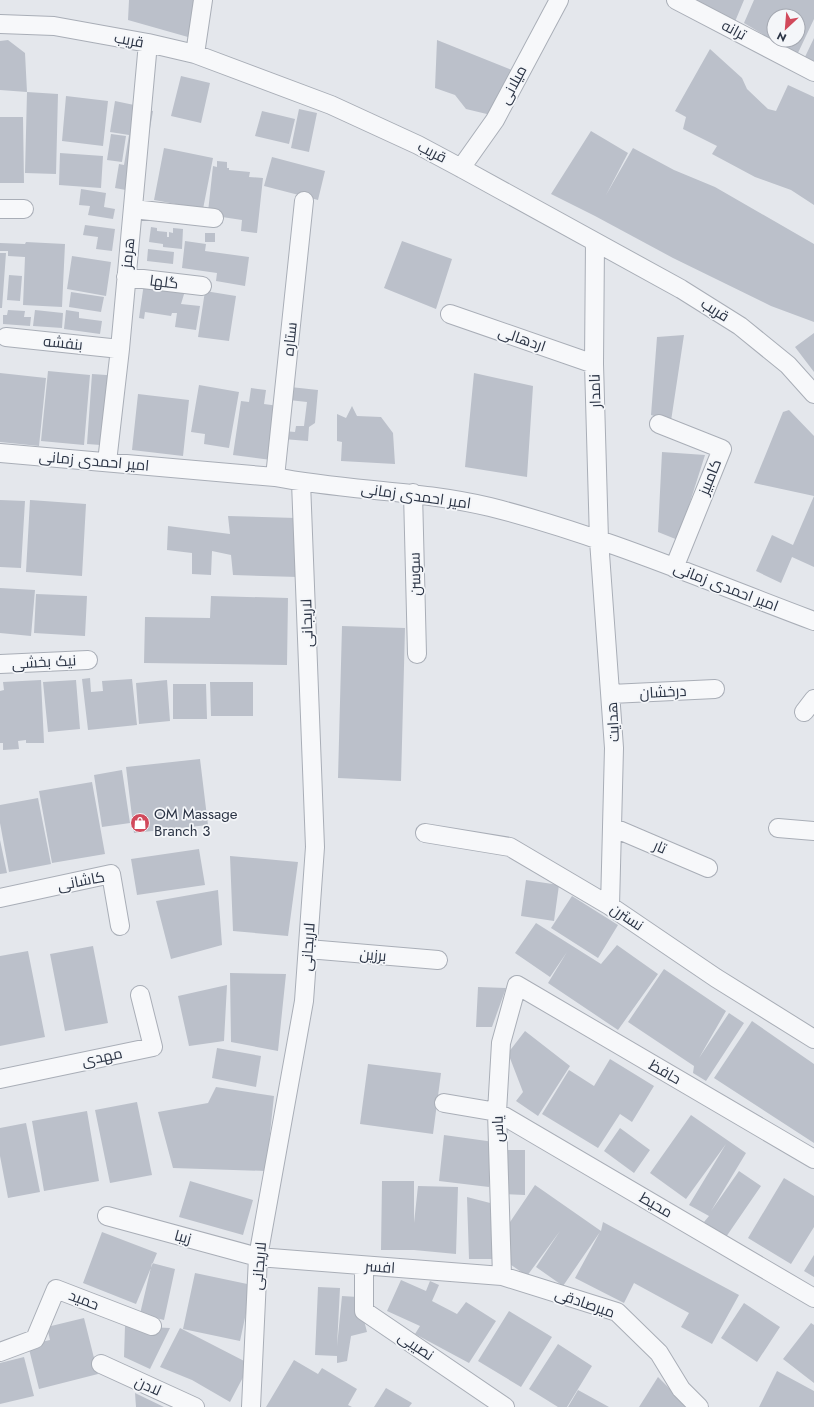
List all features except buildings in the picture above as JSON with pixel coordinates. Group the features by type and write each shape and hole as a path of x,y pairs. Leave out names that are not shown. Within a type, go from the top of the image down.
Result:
{"street":[{"path":"195,54 203,0"},
{"name":"میلانی","path":"462,168 495,120 559,0"},
{"name":"ترانه","path":"676,0 814,72"},
{"name":"قریب","path":"0,24 54,26 148,43 195,54 331,105 418,145 462,168 681,289 740,326 788,365 814,394"},
{"name":"هرمز","path":"107,462 120,348 148,43"},
{"name":"ستاره","path":"275,477 304,201"},
{"path":"133,208 214,218"},
{"path":"0,209 24,209"},
{"name":"نامدار","path":"595,242 594,364 599,540"},
{"name":"گلها","path":"126,277 202,286"},
{"name":"اردهالی","path":"450,314 594,364"},
{"name":"بنفشه","path":"6,337 120,348"},
{"name":"کامبیز","path":"659,424 722,449 674,568"},
{"name":"امیر احمدی زمانی","path":"0,452 275,477 301,482 413,493 489,507 599,540 814,621"},
{"name":"لاریجانی","path":"251,1407 258,1257 304,1001 315,846 301,482"},
{"name":"سوسن","path":"413,493 417,654"},
{"name":"هدایت","path":"599,540 614,748 610,906"},
{"name":"نیک بخشی","path":"0,664 88,660"},
{"name":"درخشان","path":"611,694 715,689"},
{"name":"تار","path":"612,827 708,868"},
{"path":"778,828 814,831"},
{"name":"نسترن","path":"425,833 510,847 610,906 716,978 814,1039"},
{"name":"کاشانی","path":"0,898 111,874 120,926"},
{"name":"برزین","path":"308,949 438,960"},
{"name":"یاس","path":"502,1276 497,1112 501,1043 516,985"},
{"name":"حافظ","path":"516,985 814,1159"},
{"name":"مهدی","path":"0,1079 153,1047 140,995"},
{"path":"444,1103 497,1112"},
{"name":"محیط","path":"497,1112 814,1298"},
{"name":"زیبا","path":"108,1216 258,1257"},
{"name":"افسر","path":"258,1257 502,1276"},
{"name":"نصیبی","path":"364,1266 364,1311 505,1407"},
{"name":"میرصادقی","path":"502,1276 617,1312 659,1353 681,1389 699,1407"},
{"name":"حمید","path":"0,1352 34,1339 56,1289 152,1326"},
{"name":"لادن","path":"101,1364 195,1407"}],"place":[{"name":"OM Massage Branch 3","path":"140,823"}]}
